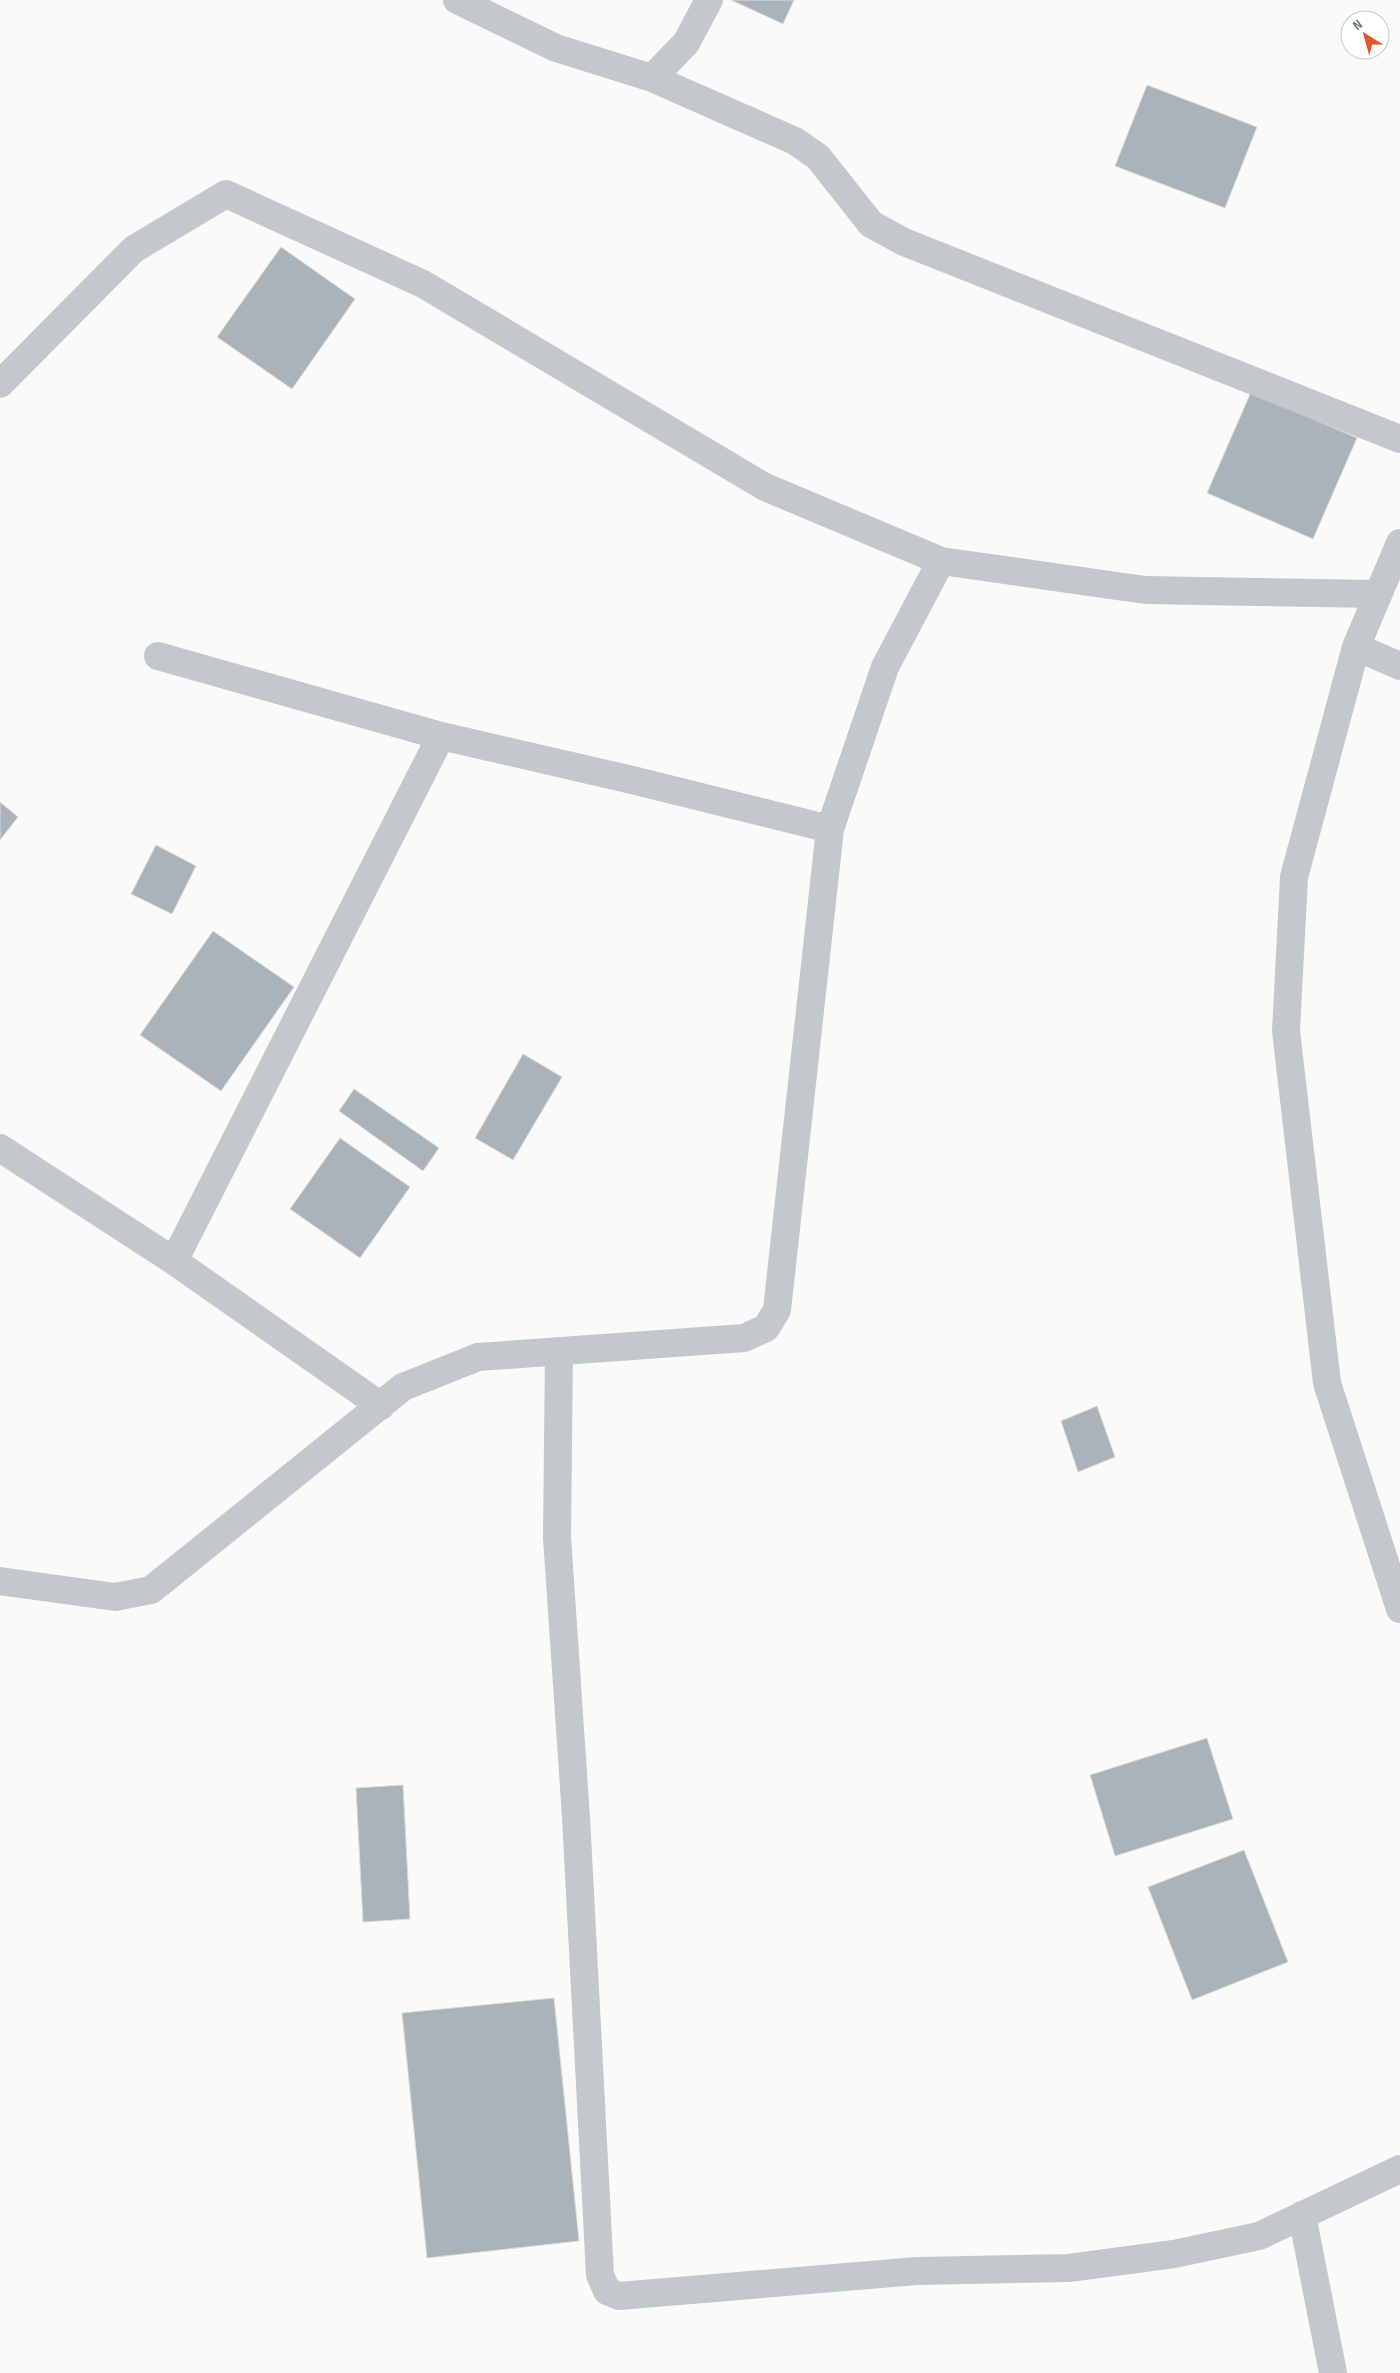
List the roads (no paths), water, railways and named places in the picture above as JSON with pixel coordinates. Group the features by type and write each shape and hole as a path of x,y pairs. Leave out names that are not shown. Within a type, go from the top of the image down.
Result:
{"street":[{"path":"457,0 556,48 652,78 795,140 818,157 871,224 904,242 1400,439"},
{"path":"652,78 686,43 709,0"},
{"path":"0,384 134,249 226,194 423,284 765,487 941,561 1146,590 1377,594"},
{"path":"1400,543 1356,647 1294,877 1286,1030 1327,1383 1400,1609"},
{"path":"0,1581 115,1597 151,1590 403,1387 478,1357 744,1338 766,1328 777,1310 830,829 885,667 941,561"},
{"path":"1356,647 1400,666"},
{"path":"158,656 441,736 628,779 830,829"},
{"path":"174,1261 441,736"},
{"path":"0,1148 174,1261 380,1406"},
{"path":"559,1351 557,1537 577,1827 600,2275 607,2291 619,2296 917,2271 1069,2268 1174,2254 1259,2236 1400,2169"},
{"path":"1302,2215 1333,2373"}]}
